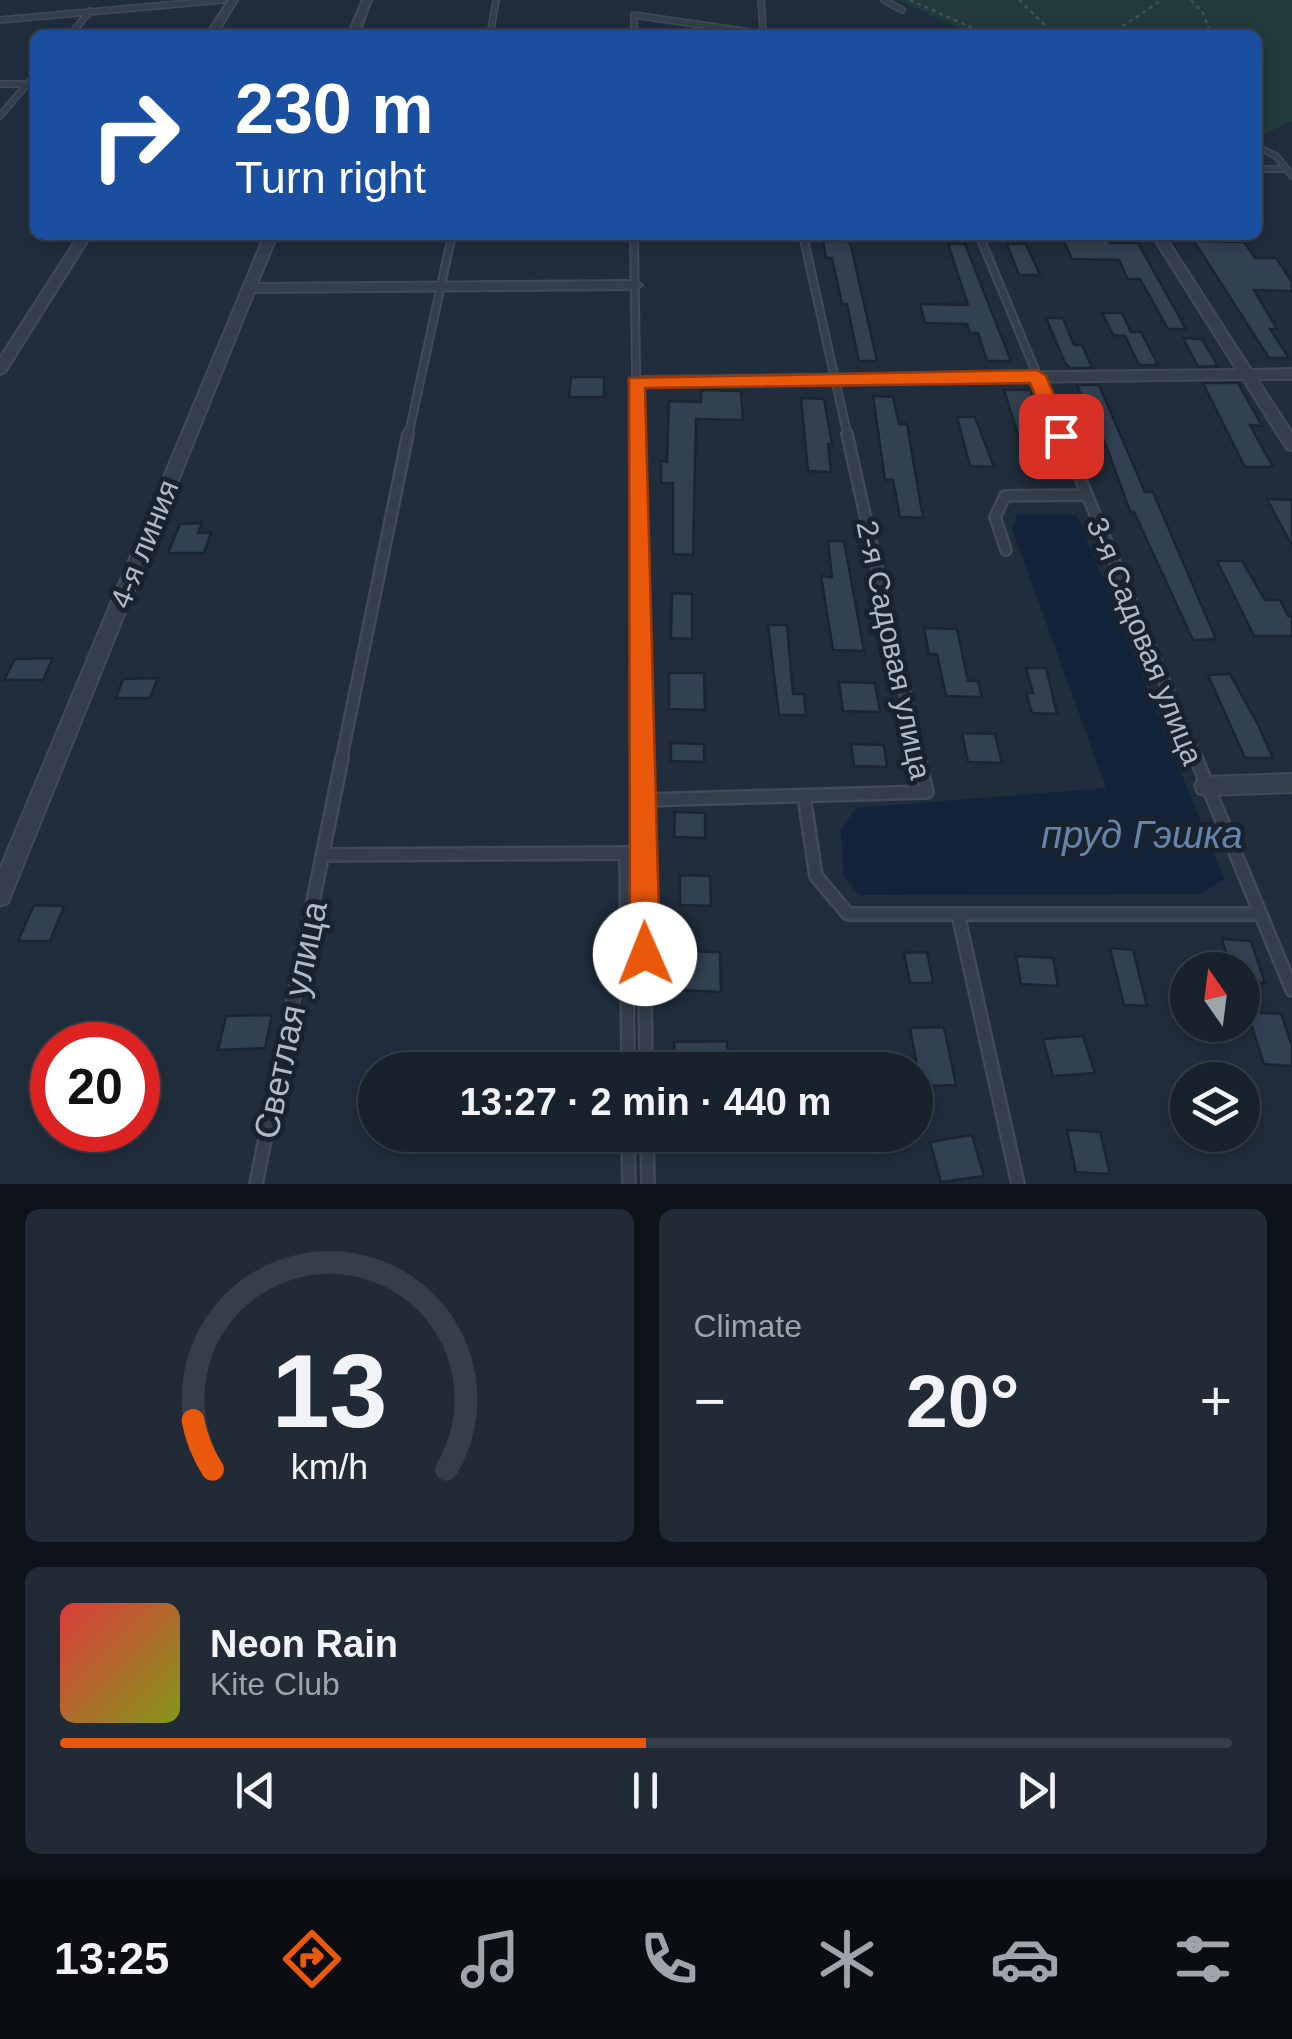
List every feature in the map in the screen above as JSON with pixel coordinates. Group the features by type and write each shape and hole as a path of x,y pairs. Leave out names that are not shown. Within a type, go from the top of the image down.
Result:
{"street":[{"path":"214,30 234,0"},
{"path":"355,30 368,0"},
{"path":"0,369 82,240"},
{"name":"4-я линия","path":"0,895 269,240"},
{"path":"1161,240 1292,445"},
{"path":"249,288 635,284"},
{"path":"636,382 1292,374"},
{"path":"1206,786 1292,783"}],"lane":[{"path":"74,30 101,0"},
{"path":"0,20 222,0"},
{"path":"761,0 762,30"},
{"path":"884,0 902,10"},
{"path":"491,30 496,1"},
{"path":"634,30 634,15 747,30"},
{"path":"0,84 30,84"},
{"path":"0,116 30,86"},
{"path":"1262,147 1292,159"},
{"path":"1262,147 1276,156 1292,176"},
{"path":"1262,169 1286,169"},
{"name":"Светлая улица","path":"256,1184 392,506 451,240"},
{"path":"634,240 646,1052"},
{"name":"2-я Садовая улица","path":"642,800 927,792 804,240"},
{"name":"3-я Садовая улица","path":"981,240 1292,990"},
{"path":"1006,550 995,517 1004,496 1085,496"},
{"path":"804,796 816,876 848,914 1258,914"},
{"path":"323,855 626,853 628,1052"},
{"path":"958,914 1018,1184"},
{"path":"628,1152 629,1184"},
{"path":"647,1152 648,1184"}],"path":[{"path":"910,0 977,30"},
{"path":"1019,0 1047,30"},
{"path":"1117,30 1162,0"},
{"path":"1191,0 1203,13 1209,30"}],"green space":[{"path":"898,0 1292,0 1292,121 1262,135 1262,30 964,30"}],"water":[{"name":"пруд Гэшка","path":"1017,514 1077,515 1224,879 1201,894 859,895 844,876 841,830 856,808 1106,788 1012,529"}],"building":[{"path":"1063,240 1138,243 1186,329 1168,329 1140,279 1128,279 1119,260 1072,259"},
{"path":"823,241 848,241 851,246 877,361 859,361 847,304 842,304 832,258 826,258"},
{"path":"1194,241 1244,242 1255,258 1276,258 1292,282 1292,291 1254,290 1277,329 1270,329 1289,358 1269,358"},
{"path":"948,244 965,244 1011,361 987,361 978,333 970,333 967,324 925,323 920,304 968,305"},
{"path":"1007,244 1026,244 1040,275 1019,275"},
{"path":"1102,313 1122,313 1131,332 1141,332 1158,365 1139,365 1125,336 1113,335"},
{"path":"1046,318 1063,318 1074,345 1082,345 1092,368 1070,368 1065,363"},
{"path":"1183,338 1202,339 1218,366 1198,367"},
{"path":"571,377 604,377 604,397 569,397"},
{"path":"1203,383 1238,383 1262,426 1250,425 1273,467 1245,467"},
{"path":"1077,385 1099,385 1145,492 1153,492 1216,639 1193,640 1134,512 1130,511 1104,440 1099,440"},
{"path":"701,390 741,391 743,420 696,419 693,555 673,554 673,483 661,483 661,461 667,462 669,401 701,402"},
{"path":"1004,390 1030,390 1045,441 1020,441"},
{"path":"873,396 893,397 899,424 907,424 923,518 900,517 893,480 885,480"},
{"path":"801,398 824,399 832,444 828,444 831,472 808,471"},
{"path":"957,417 975,417 994,467 970,466"},
{"path":"1267,499 1292,500 1292,546"},
{"path":"202,523 198,533 211,533 204,553 168,553 180,524"},
{"path":"828,541 844,541 864,651 833,650 821,576 832,577"},
{"path":"1217,561 1242,561 1265,600 1280,600 1292,617 1292,636 1254,636"},
{"path":"672,593 692,594 692,639 671,638"},
{"path":"768,625 787,625 793,694 804,694 806,715 779,715"},
{"path":"924,628 957,629 968,681 978,681 982,697 946,696 937,654 929,654"},
{"path":"53,658 43,680 4,680 15,659"},
{"path":"1026,668 1046,668 1057,714 1032,713 1026,693 1033,693"},
{"path":"669,673 704,673 705,710 669,709"},
{"path":"1230,674 1273,758 1245,758 1208,675"},
{"path":"158,678 150,698 116,698 123,679"},
{"path":"839,682 875,683 880,712 843,711"},
{"path":"962,733 995,734 1002,763 968,762"},
{"path":"671,743 704,744 704,762 671,761"},
{"path":"851,744 884,745 887,767 854,766"},
{"path":"675,812 705,813 705,838 674,837"},
{"path":"680,875 710,876 711,906 680,905"},
{"path":"34,905 64,906 50,941 18,941"},
{"path":"1222,939 1251,941 1255,952 1226,952"},
{"path":"1110,948 1133,950 1147,1006 1124,1005"},
{"path":"681,951 720,952 721,992 680,990"},
{"path":"927,952 933,983 910,983 904,953"},
{"path":"1016,956 1053,958 1058,986 1021,984"},
{"path":"1260,1013 1281,1014 1292,1046 1292,1066 1264,1064 1257,1042 1260,1042"},
{"path":"272,1015 265,1048 218,1050 226,1016"},
{"path":"944,1027 956,1085 933,1086 933,1052 915,1052 910,1028"},
{"path":"1083,1036 1095,1073 1053,1076 1043,1039"},
{"path":"727,1041 728,1052 674,1052 674,1042"},
{"path":"1067,1130 1100,1132 1110,1174 1076,1172"},
{"path":"972,1135 984,1176 941,1182 933,1142"}],"route":[{"path":"645,954 636,382 1037,376 1061,436"}]}
